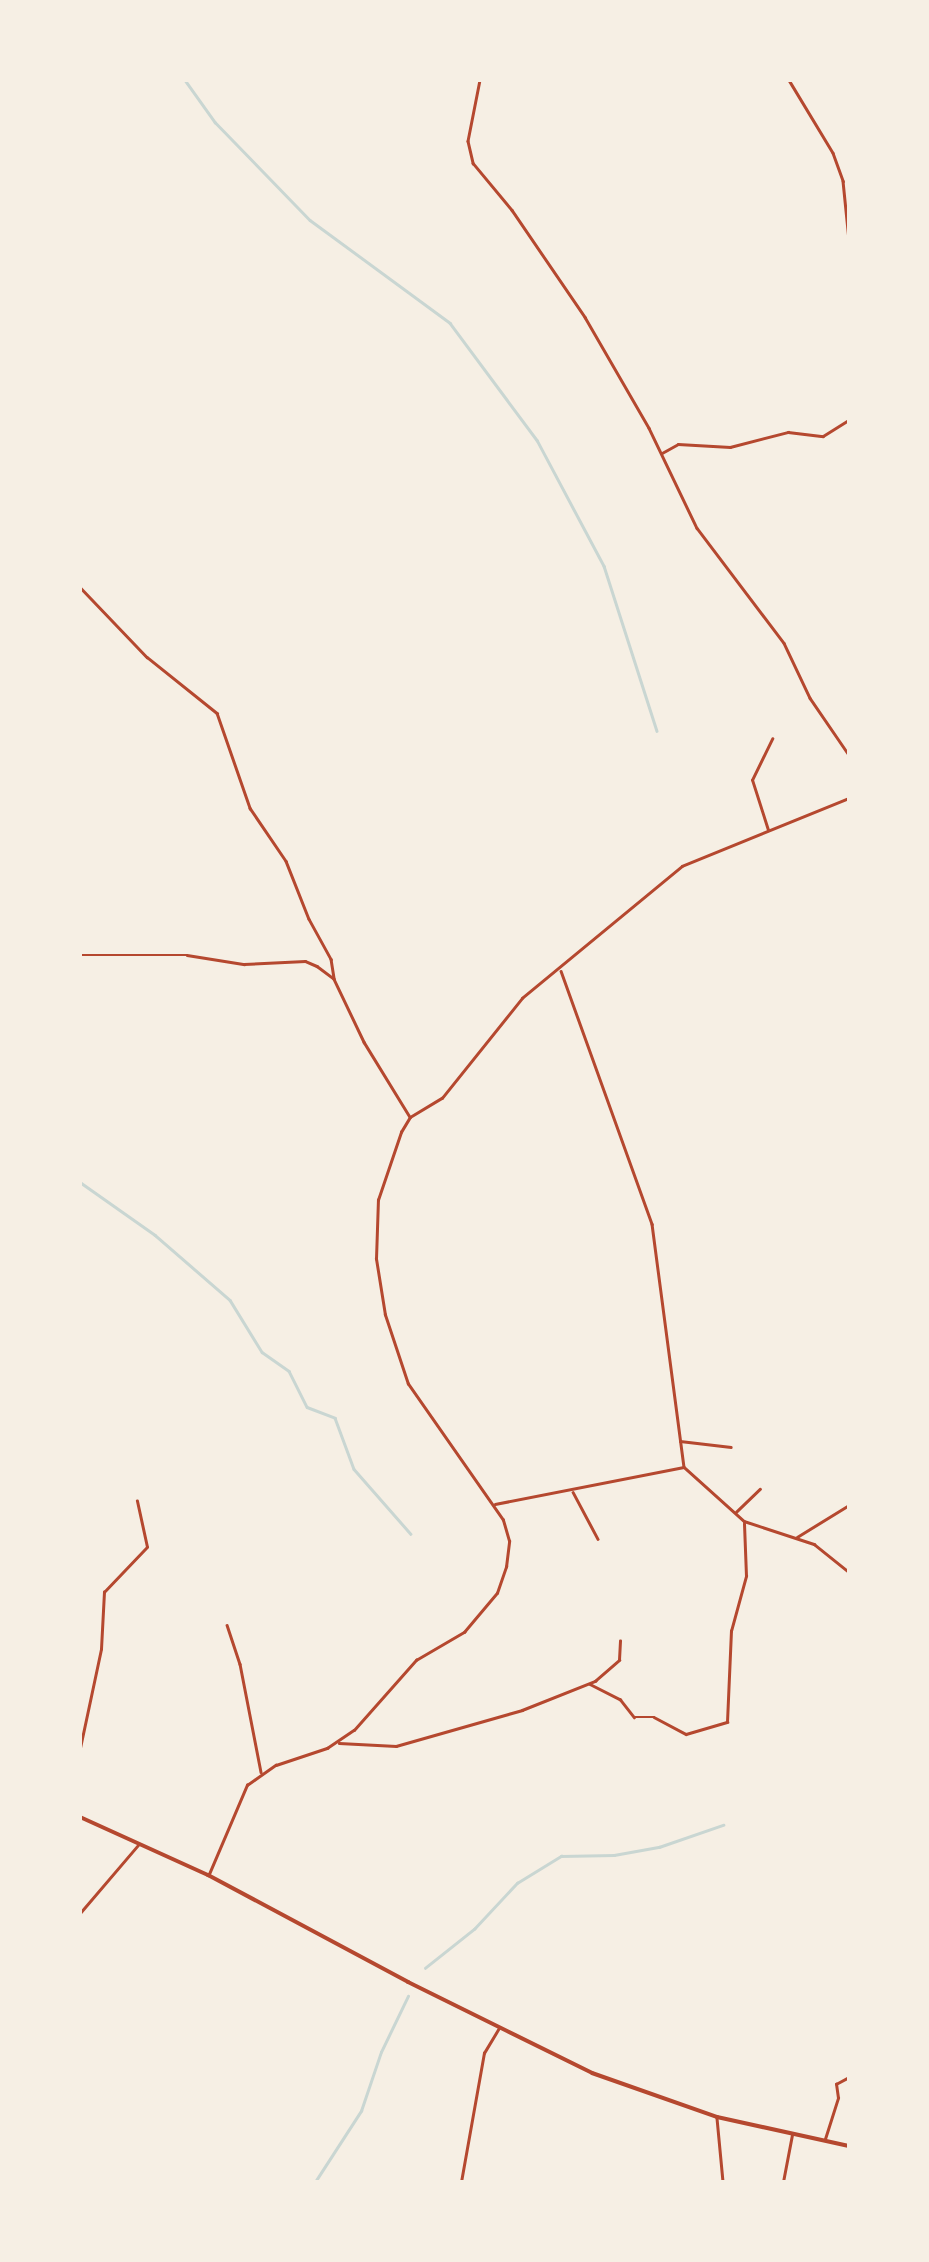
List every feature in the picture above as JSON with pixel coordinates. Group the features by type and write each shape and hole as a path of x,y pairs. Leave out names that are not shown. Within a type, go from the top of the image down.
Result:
{"main road":[{"path":"80,1818 208,1875 622,2086 717,2117 849,2146"}],"street":[{"path":"480,80 471,119 469,155 585,317 661,454 696,528 784,642 810,698 849,754"},
{"path":"789,80 834,156 843,181 849,240"},
{"path":"661,454 696,442 730,447 779,433 824,436 849,420"},
{"path":"80,587 148,657 218,713 250,808 286,861 308,919 331,960 334,979 370,1054 410,1118"},
{"path":"768,832 752,780 772,739"},
{"path":"208,1875 241,1796 262,1773 338,1742 371,1714 416,1660 464,1632 496,1593 509,1540 494,1504 408,1384 384,1315 376,1259 378,1200 394,1144 410,1118 442,1098 522,998 682,866 849,798"},
{"path":"80,955 186,956 244,964 305,962 334,979"},
{"path":"560,968 652,1224 684,1467 744,1521 814,1544 849,1572"},
{"path":"678,1440 719,1442 732,1447"},
{"path":"494,1504 684,1467"},
{"path":"735,1513 760,1489"},
{"path":"572,1490 598,1540"},
{"path":"80,1748 101,1650 104,1592 147,1547 137,1501"},
{"path":"796,1538 849,1505"},
{"path":"590,1684 620,1699 634,1717 654,1717 690,1734 727,1722 731,1631 746,1576 744,1521"},
{"path":"227,1626 235,1659 239,1661 262,1773"},
{"path":"338,1742 346,1746 365,1741 387,1747 514,1712 590,1684 619,1660 620,1641"},
{"path":"80,1914 139,1844"},
{"path":"460,2182 484,2053 500,2027"},
{"path":"824,2140 838,2098 836,2084 849,2077"},
{"path":"717,2117 723,2182"},
{"path":"783,2182 792,2133"}],"waterway":[{"path":"185,80 215,122 310,220 450,323 537,440 604,566 657,731"},
{"path":"80,1182 155,1235 230,1300 262,1352 289,1371 307,1407 335,1418 354,1469 411,1534"},
{"path":"425,1968 474,1929 517,1883 561,1856 614,1855 659,1847 723,1825"},
{"path":"315,2182 361,2111 381,2052 408,1996"}]}
